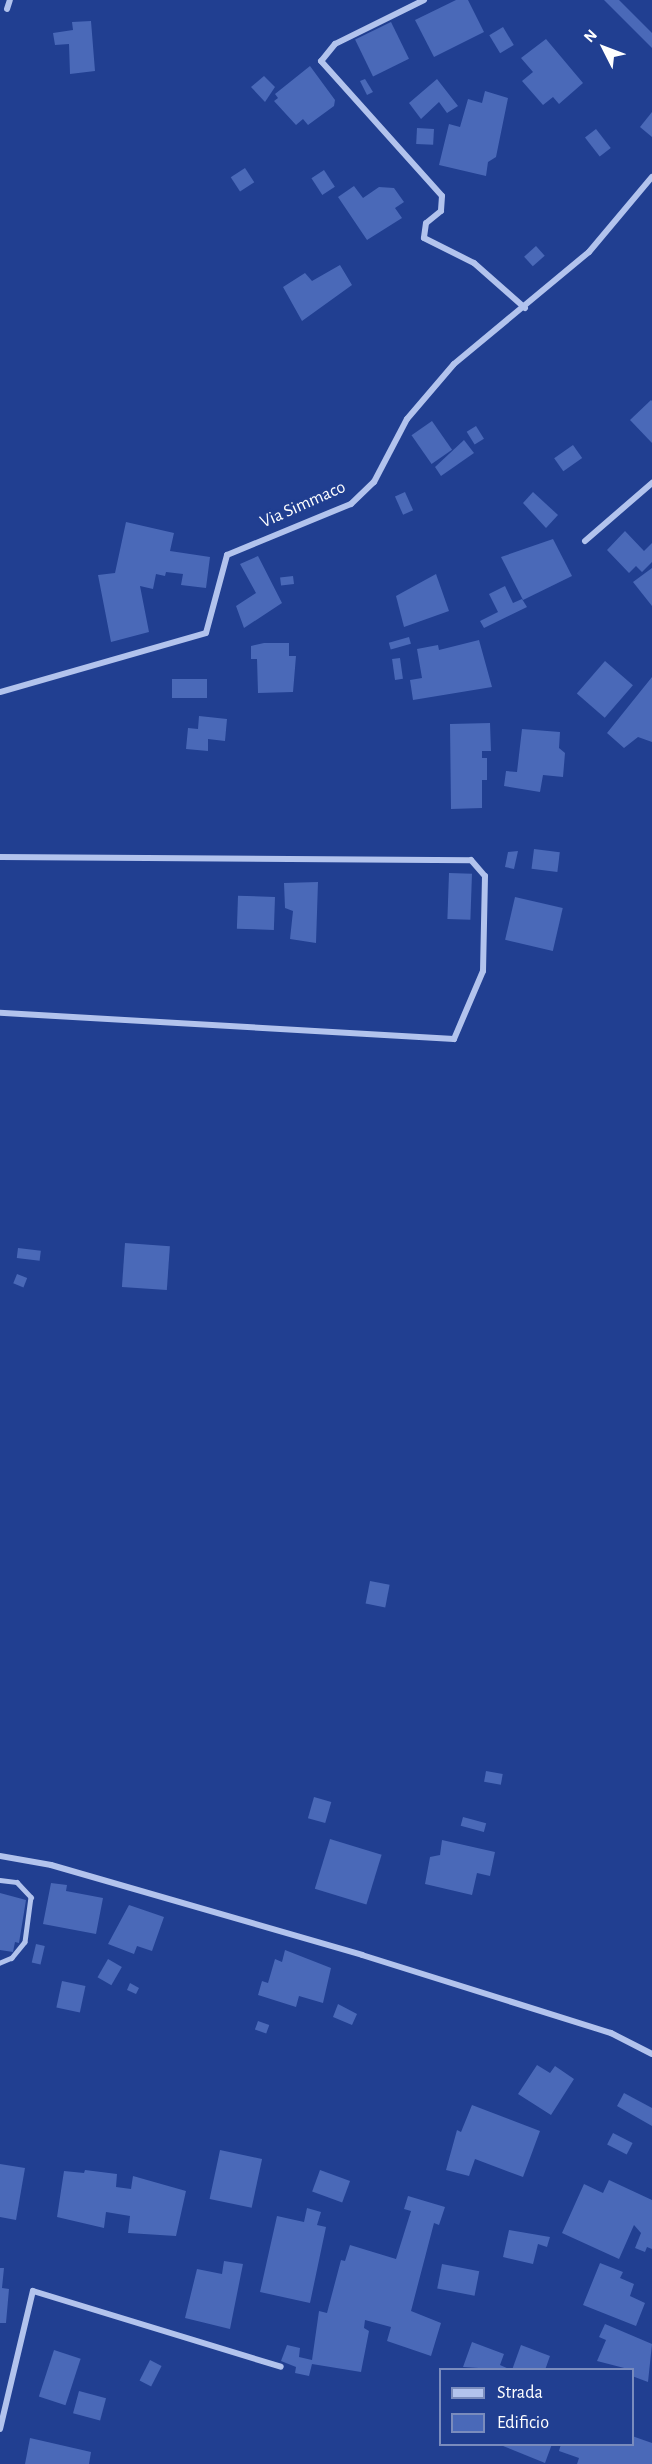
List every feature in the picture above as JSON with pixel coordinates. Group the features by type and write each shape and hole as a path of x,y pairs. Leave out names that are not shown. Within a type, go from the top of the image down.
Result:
{"street":[{"path":"8,9 10,0"},
{"path":"424,0 335,44 321,61 442,196 441,211 426,223 424,238 474,262 525,308"},
{"name":"Via Simmaco","path":"0,692 206,633 227,555 351,504 374,482 407,419 454,364 525,308 589,252 652,177"},
{"path":"585,541 652,483"},
{"path":"0,857 471,860 480,866 484,886 483,971 454,1039 0,1013"},
{"path":"0,1856 51,1865 362,1955 611,2033 652,2054"},
{"path":"0,2429 33,2291 281,2367"}],"lane":[{"path":"0,1880 17,1882 31,1898 25,1942 12,1958 0,1963"}],"building":[{"path":"456,0 468,0 484,32 434,57 415,20"},
{"path":"604,0 619,0 652,33 652,48"},
{"path":"91,21 95,71 70,74 69,44 55,45 53,33 73,30 72,22"},
{"path":"391,22 409,59 373,76 355,40"},
{"path":"503,27 514,45 500,53 489,35"},
{"path":"546,39 583,83 559,104 553,97 543,105 522,81 533,72 521,58"},
{"path":"310,66 335,100 334,106 308,125 303,119 296,125 274,101 278,98 275,94"},
{"path":"264,76 275,87 265,102 251,87"},
{"path":"365,79 373,92 367,95 360,81"},
{"path":"437,79 458,106 447,113 439,102 421,119 409,103"},
{"path":"485,91 508,98 496,157 488,162 486,176 439,165 449,124 460,127 468,99 482,103"},
{"path":"652,112 652,137 640,127"},
{"path":"417,128 434,129 433,145 416,144"},
{"path":"596,129 611,148 600,157 585,138"},
{"path":"245,168 254,182 240,192 231,177"},
{"path":"324,170 335,187 322,195 311,178"},
{"path":"354,186 363,198 379,187 394,188 404,202 395,208 402,218 367,240 338,197"},
{"path":"536,246 545,256 533,266 524,257"},
{"path":"340,265 352,285 302,321 283,287 305,273 312,281"},
{"path":"652,401 652,443 630,420"},
{"path":"432,421 452,450 432,464 412,435"},
{"path":"476,426 484,439 475,445 467,432"},
{"path":"464,440 474,453 441,476 435,467"},
{"path":"573,445 582,458 563,471 554,458"},
{"path":"405,492 413,510 403,515 395,496"},
{"path":"533,492 558,515 546,528 523,503"},
{"path":"126,522 174,533 170,551 210,557 206,588 181,585 183,574 166,572 165,576 156,574 153,589 140,586 149,632 111,642 98,575 115,573"},
{"path":"625,531 644,551 652,543 652,562 642,572 636,566 629,573 607,550"},
{"path":"553,539 572,576 523,600 501,557"},
{"path":"258,556 282,603 244,628 236,606 256,593 240,564"},
{"path":"652,568 652,606 633,582"},
{"path":"436,574 449,611 404,627 396,596"},
{"path":"293,576 294,584 281,586 280,578"},
{"path":"505,586 513,603 522,599 527,607 484,628 480,621 498,612 489,594"},
{"path":"409,637 411,644 391,650 389,643"},
{"path":"479,640 492,687 413,700 410,680 422,678 417,649 438,645 439,650"},
{"path":"264,643 289,643 289,656 296,656 293,692 258,693 257,659 251,659 251,646"},
{"path":"400,658 403,679 395,680 392,659"},
{"path":"605,661 633,685 605,718 577,693"},
{"path":"652,677 652,742 638,737 624,748 607,733"},
{"path":"172,679 207,679 207,698 172,698"},
{"path":"199,716 227,719 225,741 208,739 208,751 186,749 188,728 198,729"},
{"path":"490,723 491,751 482,751 482,758 487,758 487,780 482,780 482,808 451,809 450,724"},
{"path":"522,729 560,732 559,748 565,753 563,777 543,775 540,792 504,786 506,771 517,772"},
{"path":"534,849 560,852 557,872 532,869"},
{"path":"518,851 514,869 505,867 508,852"},
{"path":"449,873 472,874 470,920 447,919"},
{"path":"318,882 316,943 290,939 293,911 285,908 284,883"},
{"path":"238,896 275,897 274,930 237,929"},
{"path":"515,897 563,908 553,951 505,940"},
{"path":"125,1243 170,1246 167,1290 122,1287"},
{"path":"18,1248 41,1251 40,1261 17,1258"},
{"path":"17,1274 27,1278 23,1287 13,1283"},
{"path":"370,1581 390,1585 385,1607 366,1604"},
{"path":"486,1771 503,1774 501,1785 484,1782"},
{"path":"314,1797 331,1802 325,1823 308,1818"},
{"path":"463,1817 486,1823 484,1832 461,1826"},
{"path":"330,1839 382,1855 366,1905 315,1889"},
{"path":"442,1840 495,1852 490,1876 477,1873 472,1895 425,1884 430,1857 440,1855"},
{"path":"51,1883 67,1885 66,1891 103,1898 96,1934 43,1924"},
{"path":"0,1893 26,1900 19,1943 15,1942 13,1952 0,1950"},
{"path":"129,1905 164,1917 152,1951 137,1946 134,1954 108,1944"},
{"path":"36,1944 45,1946 40,1965 32,1963"},
{"path":"285,1950 331,1968 323,2003 299,1996 296,2007 258,1995 262,1981 268,1983 275,1959 282,1962"},
{"path":"108,1959 122,1967 111,1985 98,1977"},
{"path":"62,1981 85,1986 80,2012 56,2007"},
{"path":"130,1983 139,1988 136,1994 127,1990"},
{"path":"338,2004 357,2014 352,2025 333,2017"},
{"path":"258,2021 269,2025 266,2034 255,2029"},
{"path":"537,2065 550,2073 555,2066 574,2079 551,2115 518,2094"},
{"path":"624,2093 652,2108 652,2126 617,2106"},
{"path":"472,2105 540,2131 523,2177 475,2159 469,2176 446,2170 457,2130 461,2132"},
{"path":"613,2133 633,2143 627,2155 607,2145"},
{"path":"220,2150 262,2159 252,2208 210,2199"},
{"path":"0,2164 25,2168 16,2220 0,2217"},
{"path":"85,2170 117,2174 116,2187 131,2189 133,2176 186,2191 176,2236 128,2233 130,2216 106,2212 104,2228 57,2217 64,2171 84,2173"},
{"path":"320,2170 350,2181 342,2203 312,2192"},
{"path":"609,2180 652,2200 652,2249 647,2247 645,2252 635,2248 641,2233 634,2225 619,2259 562,2233 584,2184 603,2193"},
{"path":"408,2196 445,2207 439,2225 434,2223 411,2311 441,2323 431,2356 387,2341 391,2327 365,2320 364,2328 369,2331 361,2372 312,2364 309,2376 295,2373 296,2367 281,2361 287,2345 300,2348 299,2357 312,2360 319,2311 327,2313 341,2260 345,2261 350,2245 396,2259 411,2211 404,2209"},
{"path":"307,2208 321,2212 317,2225 326,2227 310,2303 260,2292 277,2216 304,2222"},
{"path":"509,2230 550,2237 547,2247 538,2244 533,2264 503,2257"},
{"path":"224,2261 243,2264 230,2329 185,2318 197,2269 222,2274"},
{"path":"600,2263 623,2272 620,2278 634,2284 630,2296 645,2303 636,2326 583,2305"},
{"path":"442,2264 479,2271 475,2296 437,2289"},
{"path":"0,2268 4,2268 2,2288 9,2289 6,2323 0,2323"},
{"path":"605,2324 652,2344 648,2382 634,2377 634,2368 624,2368 597,2361 606,2340 599,2337"},
{"path":"472,2342 504,2354 500,2365 507,2368 479,2368 463,2367"},
{"path":"521,2345 550,2356 546,2368 513,2368"},
{"path":"54,2350 81,2359 65,2405 39,2397"},
{"path":"150,2360 162,2366 151,2386 140,2380"},
{"path":"79,2391 106,2398 100,2420 73,2413"},
{"path":"634,2437 652,2443 652,2464 577,2464 579,2458 559,2451 560,2446 634,2446"},
{"path":"30,2438 91,2452 89,2464 25,2464"},
{"path":"503,2446 551,2446 545,2463"}]}
